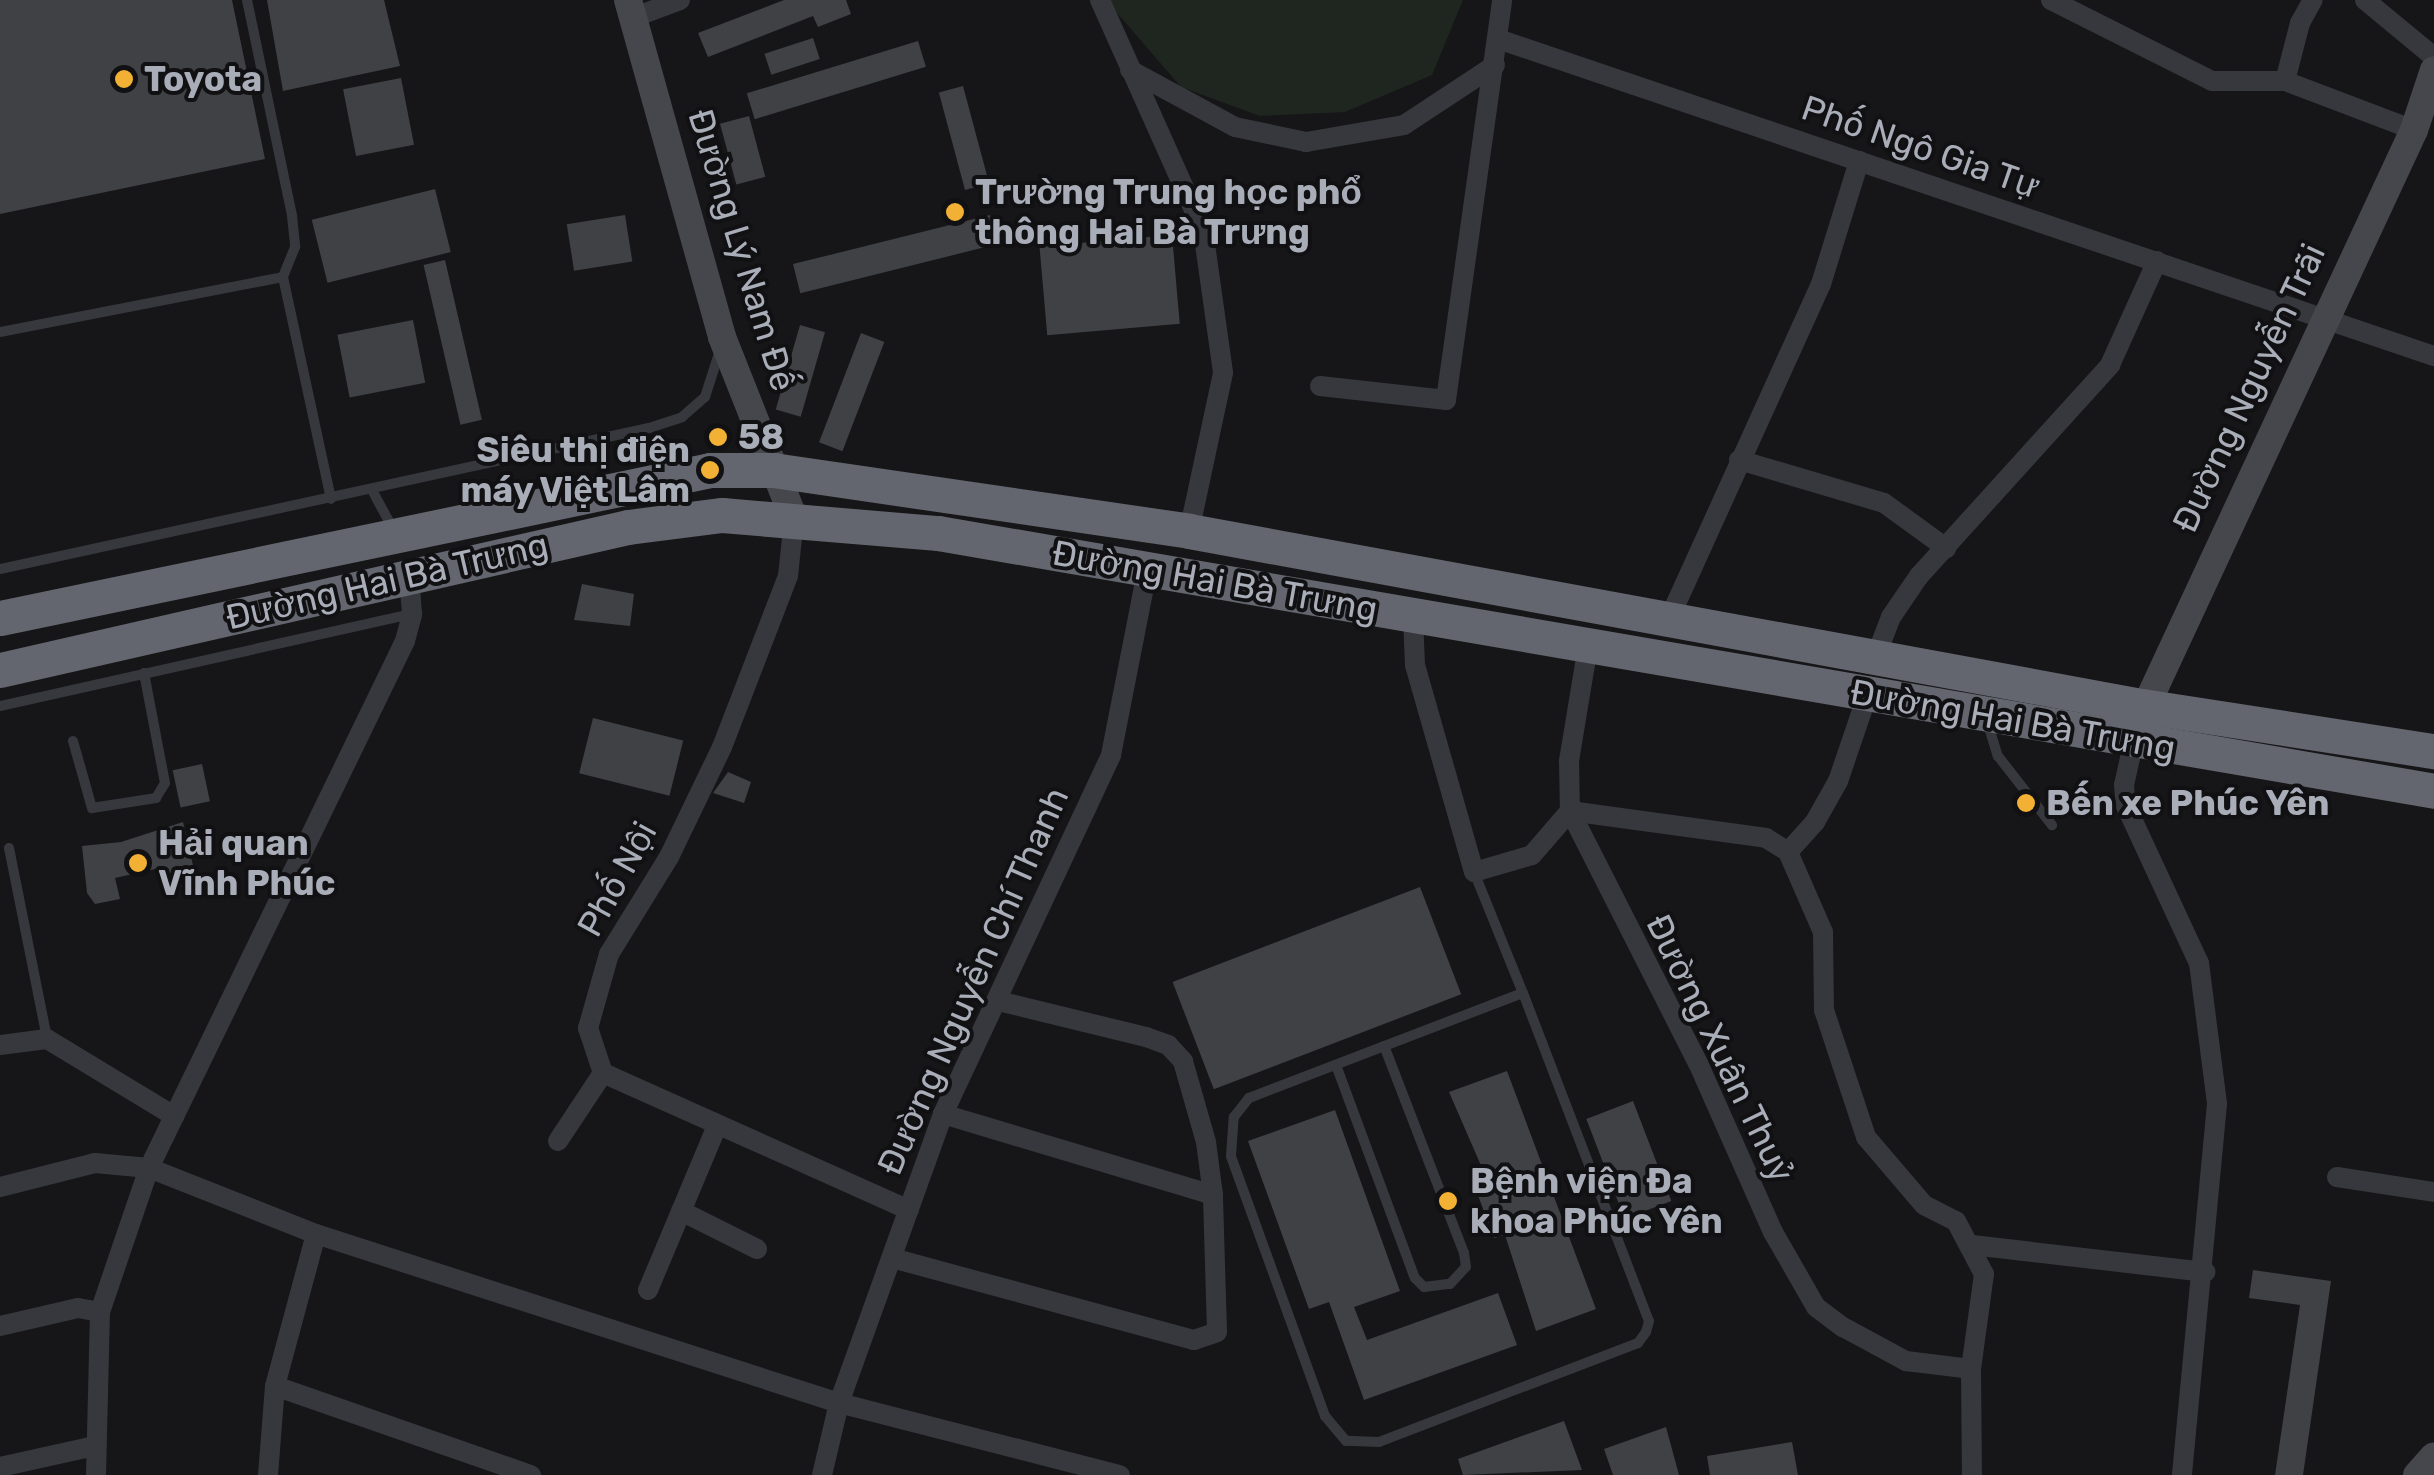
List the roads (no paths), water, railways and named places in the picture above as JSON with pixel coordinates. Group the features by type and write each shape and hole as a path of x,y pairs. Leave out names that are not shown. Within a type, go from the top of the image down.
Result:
{"highway":[{"name":"Đường Hai Bà Trưng","path":"0,618 710,470 773,470 1188,531 1876,656 2138,723 2434,791"},
{"name":"Đường Hai Bà Trưng","path":"0,670 409,574 628,527 722,515 938,532 1986,715 2138,723 2434,752"},
{"path":"396,535 409,574"},
{"path":"1413,617 1420,574"}],"street":[{"path":"631,8 680,0"},
{"path":"1100,0 1204,230 1223,373 1188,531"},
{"path":"1320,386 1446,400 1502,0"},
{"path":"2052,0 2212,81 2285,81 2414,130"},
{"path":"2285,81 2300,23 2313,0"},
{"path":"2364,0 2434,57"},
{"name":"Đường Lý Nam Đế","path":"631,8 722,337 794,519"},
{"name":"Phố Ngô Gia Tự","path":"1498,40 2434,356"},
{"path":"1130,70 1235,127 1306,142 1404,125 1495,64"},
{"name":"Đường Nguyễn Trãi","path":"2138,723 2323,318 2414,130 2434,70"},
{"path":"1669,619 1821,284 1859,161"},
{"path":"1876,656 1891,617 1946,548 2110,365 2157,261"},
{"path":"1739,460 1884,503 1946,548"},
{"name":"Phố Nội","path":"603,1072 588,1028 609,954 668,857 722,748 788,576 794,519"},
{"name":"Đường Nguyễn Chí Thanh","path":"822,1475 840,1403 943,1114 1112,755 1148,567"},
{"path":"96,1475 100,1312 149,1168 405,641 412,614 409,574"},
{"path":"1413,617 1415,666 1474,872 1532,854 1570,811 1766,838 1788,852 1824,932 1824,1010 1866,1137 1889,1170 1924,1205 1956,1221 1984,1274 1970,1369 1968,1474"},
{"name":"Đường Xuân Thuỷ","path":"1588,646 1569,761 1570,811 1698,1063 1773,1232 1816,1307 1906,1362 1970,1369"},
{"path":"1788,852 1816,822 1838,781 1868,696"},
{"path":"2138,723 2124,785 2126,806 2168,885 2209,1002 2217,1104 2182,1475"},
{"path":"892,1258 1194,1340 1208,1338 1221,1317 1206,1142 1183,1061 1168,1045 998,1001"},
{"path":"0,1045 47,1040 174,1116"},
{"path":"558,1141 603,1072 908,1210"},
{"path":"943,1114 1213,1195"},
{"path":"648,1290 717,1126"},
{"path":"0,1188 94,1163 149,1168 316,1234 840,1403 1120,1475"},
{"path":"2336,1177 2434,1192"},
{"path":"682,1211 757,1249"},
{"path":"268,1475 275,1386 316,1234"},
{"path":"1972,1245 2204,1272"},
{"path":"0,1326 78,1308 100,1312"},
{"path":"275,1386 531,1475"},
{"path":"0,1467 96,1446"},
{"path":"2417,1475 2434,1456"}],"lane":[{"path":"247,0 292,216 295,247 283,277 331,499"},
{"path":"0,332 283,277"},
{"path":"0,568 372,490 682,417 705,397 722,337"},
{"path":"372,490 396,535"},
{"path":"0,706 412,614"},
{"path":"73,741 85,802 92,808 156,798 165,783 144,673"},
{"path":"1986,715 1998,756 2052,825"},
{"path":"9,848 47,1040"},
{"path":"1474,872 1524,993 1648,1321 1646,1332 1638,1343 1363,1446 1333,1431 1325,1416 1228,1134 1249,1098 1524,993"},
{"path":"1336,1065 1415,1278 1424,1287 1450,1284 1466,1267 1464,1253 1384,1046"}],"place":[{"name":"Toyota","path":"124,79"},
{"name":"Trường Trung học phổ thông Hai Bà Trưng","path":"955,212"},
{"name":"58","path":"718,437"},
{"name":"Siêu thị điện máy Việt Lâm","path":"710,470"},
{"name":"Bến xe Phúc Yên","path":"2026,803"},
{"name":"Hải quan Vĩnh Phúc","path":"138,863"},
{"name":"Bệnh viện Đa khoa Phúc Yên","path":"1448,1201"}]}
